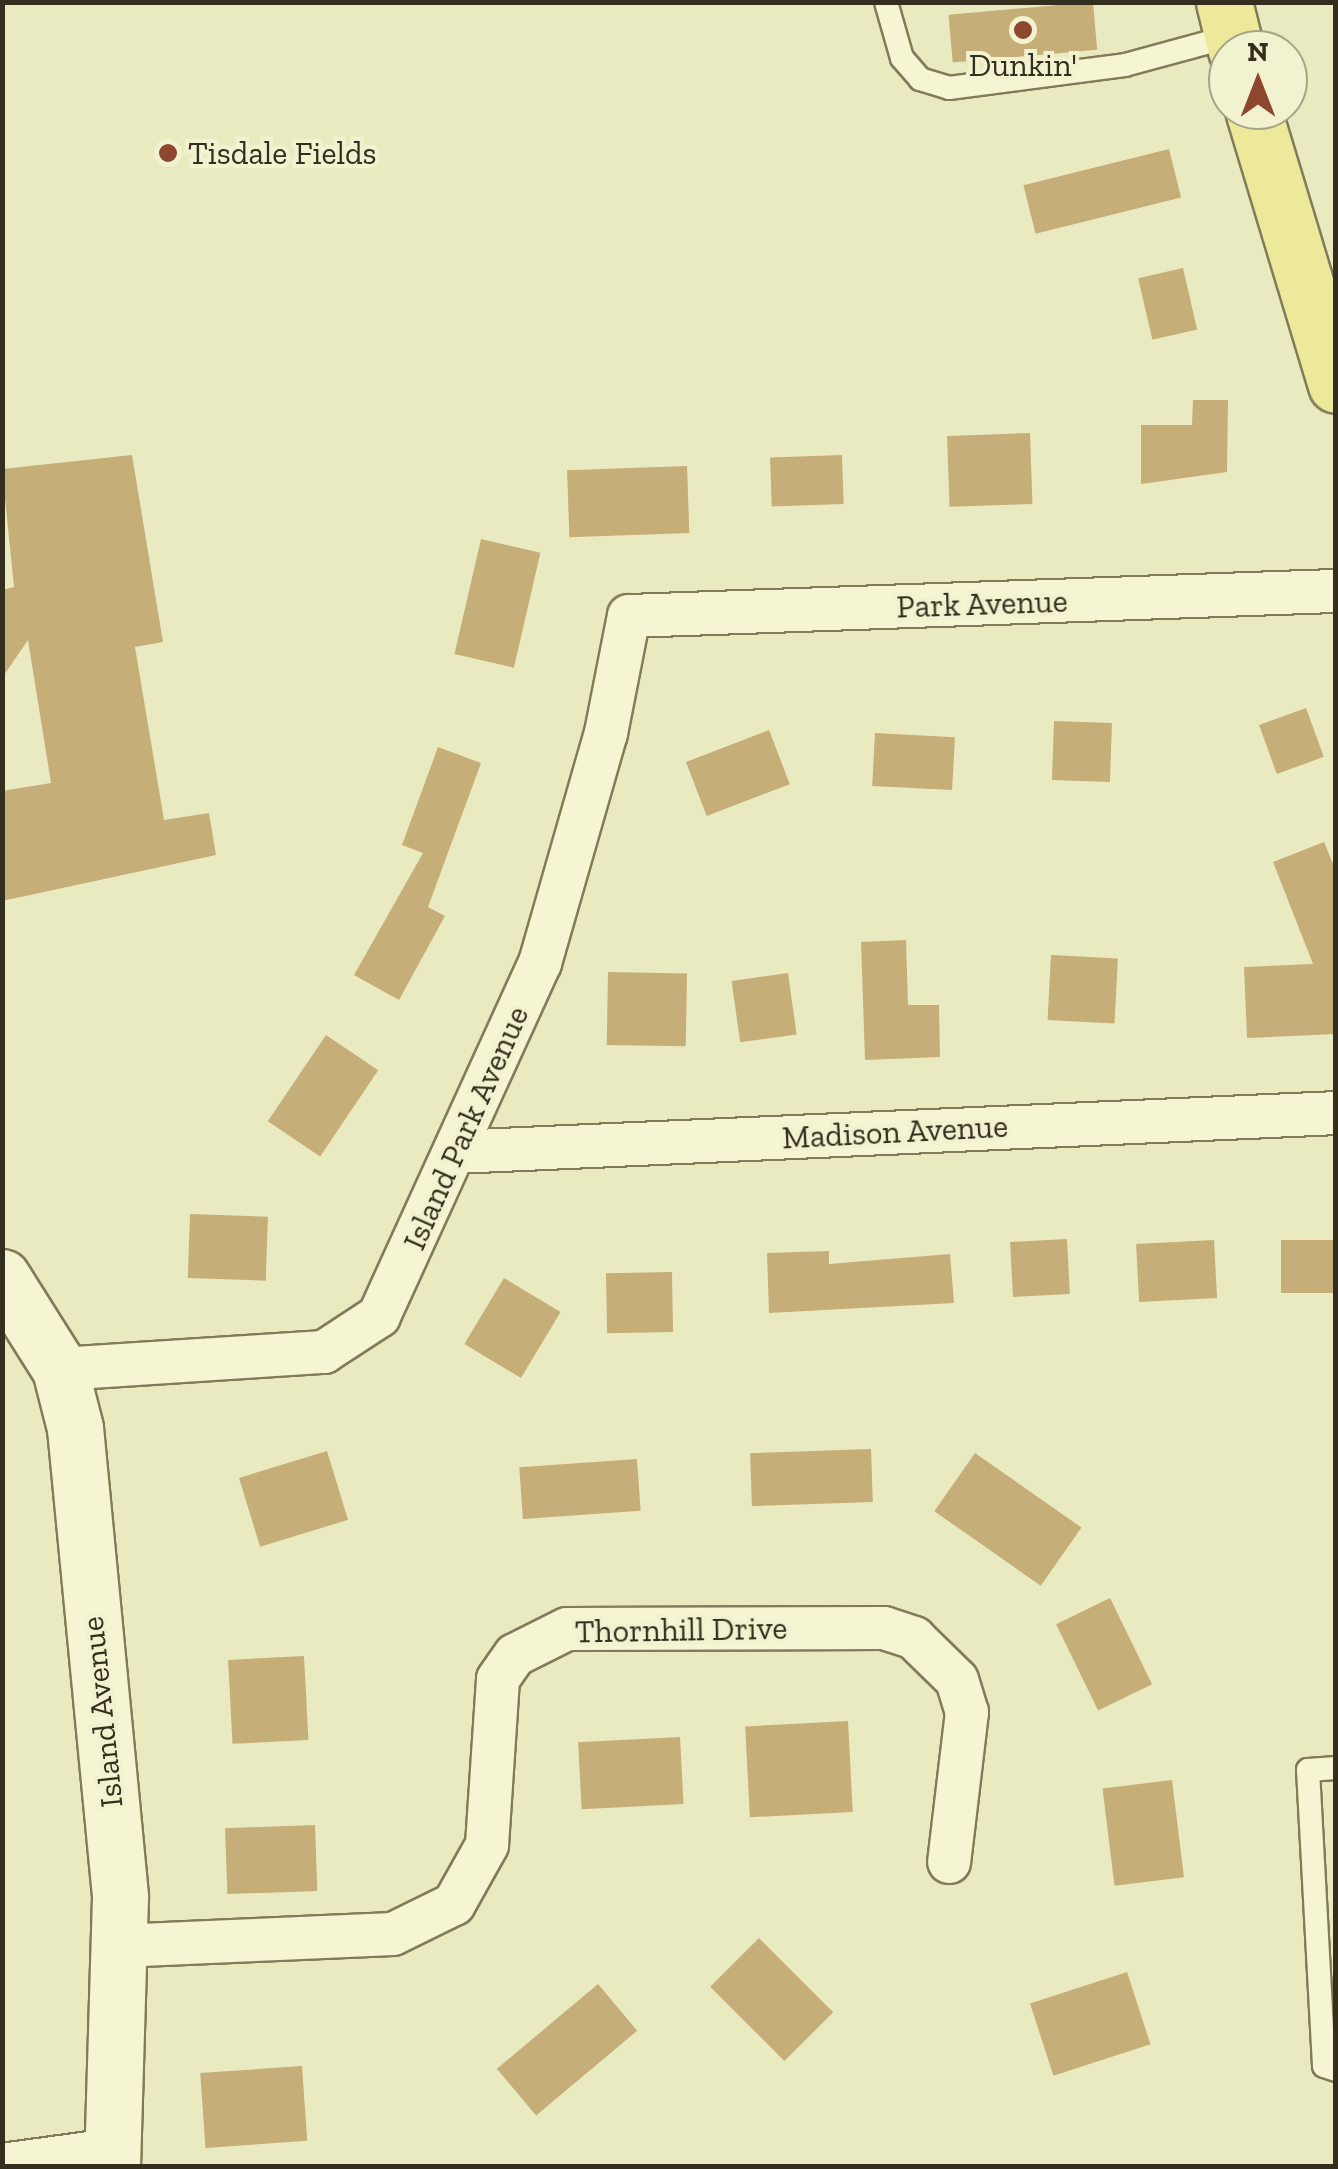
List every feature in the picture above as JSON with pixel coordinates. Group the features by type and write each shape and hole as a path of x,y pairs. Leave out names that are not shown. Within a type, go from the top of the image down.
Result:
{"main road":[{"path":"1260,130 1336,385"}],"street":[{"name":"Park Avenue","path":"628,616 1336,591"},
{"name":"Island Park Avenue","path":"60,1369 324,1352 353,1340 395,1289 540,963 572,866 628,616"},
{"name":"Madison Avenue","path":"455,1152 1336,1112"},
{"name":"Island Avenue","path":"2,1277 60,1369 76,1428 118,1946 112,2158"},
{"name":"Thornhill Drive","path":"118,1946 393,1934 454,1904 487,1845 489,1706 498,1680 515,1655 567,1629 884,1628 914,1638 957,1680 967,1712 949,1862"},
{"path":"2,2166 112,2158"}],"lane":[{"path":"886,2 902,58 920,79 949,88 1125,66 1208,38"},
{"path":"1336,1768 1308,1770 1324,2066 1336,2070"}],"building":[{"name":"Dunkin'","path":"1093,2 1097,50 953,62 949,15"},
{"path":"1169,149 1181,198 1036,234 1023,185"},
{"path":"1183,268 1197,329 1152,340 1138,278"},
{"path":"1193,400 1228,400 1227,472 1141,484 1141,425 1192,425"},
{"path":"1030,433 1032,504 950,507 947,436"},
{"path":"132,455 163,642 135,647 164,820 209,813 216,855 2,901 2,791 51,783 28,640 2,678 2,590 14,587 2,469"},
{"path":"842,455 844,504 772,506 770,458"},
{"path":"687,466 689,533 569,537 567,470"},
{"path":"481,539 540,553 514,668 454,654"},
{"path":"1306,708 1324,757 1277,774 1259,725"},
{"path":"1054,721 1112,723 1110,782 1052,780"},
{"path":"769,730 790,784 707,816 686,762"},
{"path":"875,733 955,737 952,790 872,786"},
{"path":"438,747 481,763 428,907 445,916 399,1000 354,975 423,853 402,845"},
{"path":"1324,842 1336,871 1336,1034 1247,1038 1244,967 1313,964 1273,862"},
{"path":"906,940 908,1005 939,1005 940,1057 865,1060 861,942"},
{"path":"1051,955 1118,959 1115,1023 1048,1020"},
{"path":"608,972 687,973 686,1046 607,1045"},
{"path":"788,973 797,1034 740,1042 732,981"},
{"path":"326,1035 378,1070 320,1156 268,1121"},
{"path":"190,1214 268,1217 266,1281 188,1278"},
{"path":"1067,1239 1070,1294 1013,1297 1010,1242"},
{"path":"1214,1240 1217,1298 1139,1302 1136,1244"},
{"path":"1281,1240 1336,1240 1336,1293 1281,1293"},
{"path":"829,1251 829,1264 950,1254 954,1303 769,1313 767,1253"},
{"path":"672,1272 673,1332 607,1333 606,1273"},
{"path":"504,1278 561,1312 521,1378 464,1344"},
{"path":"871,1449 873,1502 752,1506 750,1453"},
{"path":"327,1451 348,1520 260,1547 239,1478"},
{"path":"975,1453 1081,1528 1041,1586 934,1511"},
{"path":"637,1459 641,1511 523,1519 519,1467"},
{"path":"1110,1598 1152,1684 1098,1711 1056,1624"},
{"path":"304,1656 308,1740 233,1744 228,1660"},
{"path":"848,1721 853,1812 750,1817 745,1726"},
{"path":"680,1737 684,1804 582,1809 578,1742"},
{"path":"1172,1780 1184,1877 1114,1886 1103,1789"},
{"path":"315,1825 317,1891 227,1894 225,1828"},
{"path":"759,1938 833,2012 784,2061 710,1987"},
{"path":"1127,1972 1150,2044 1053,2076 1030,2004"},
{"path":"598,1984 637,2031 536,2116 497,2069"},
{"path":"302,2066 307,2141 205,2148 200,2073"}],"place":[{"name":"Dunkin'","path":"1023,30"},
{"name":"Tisdale Fields","path":"168,153"}]}
